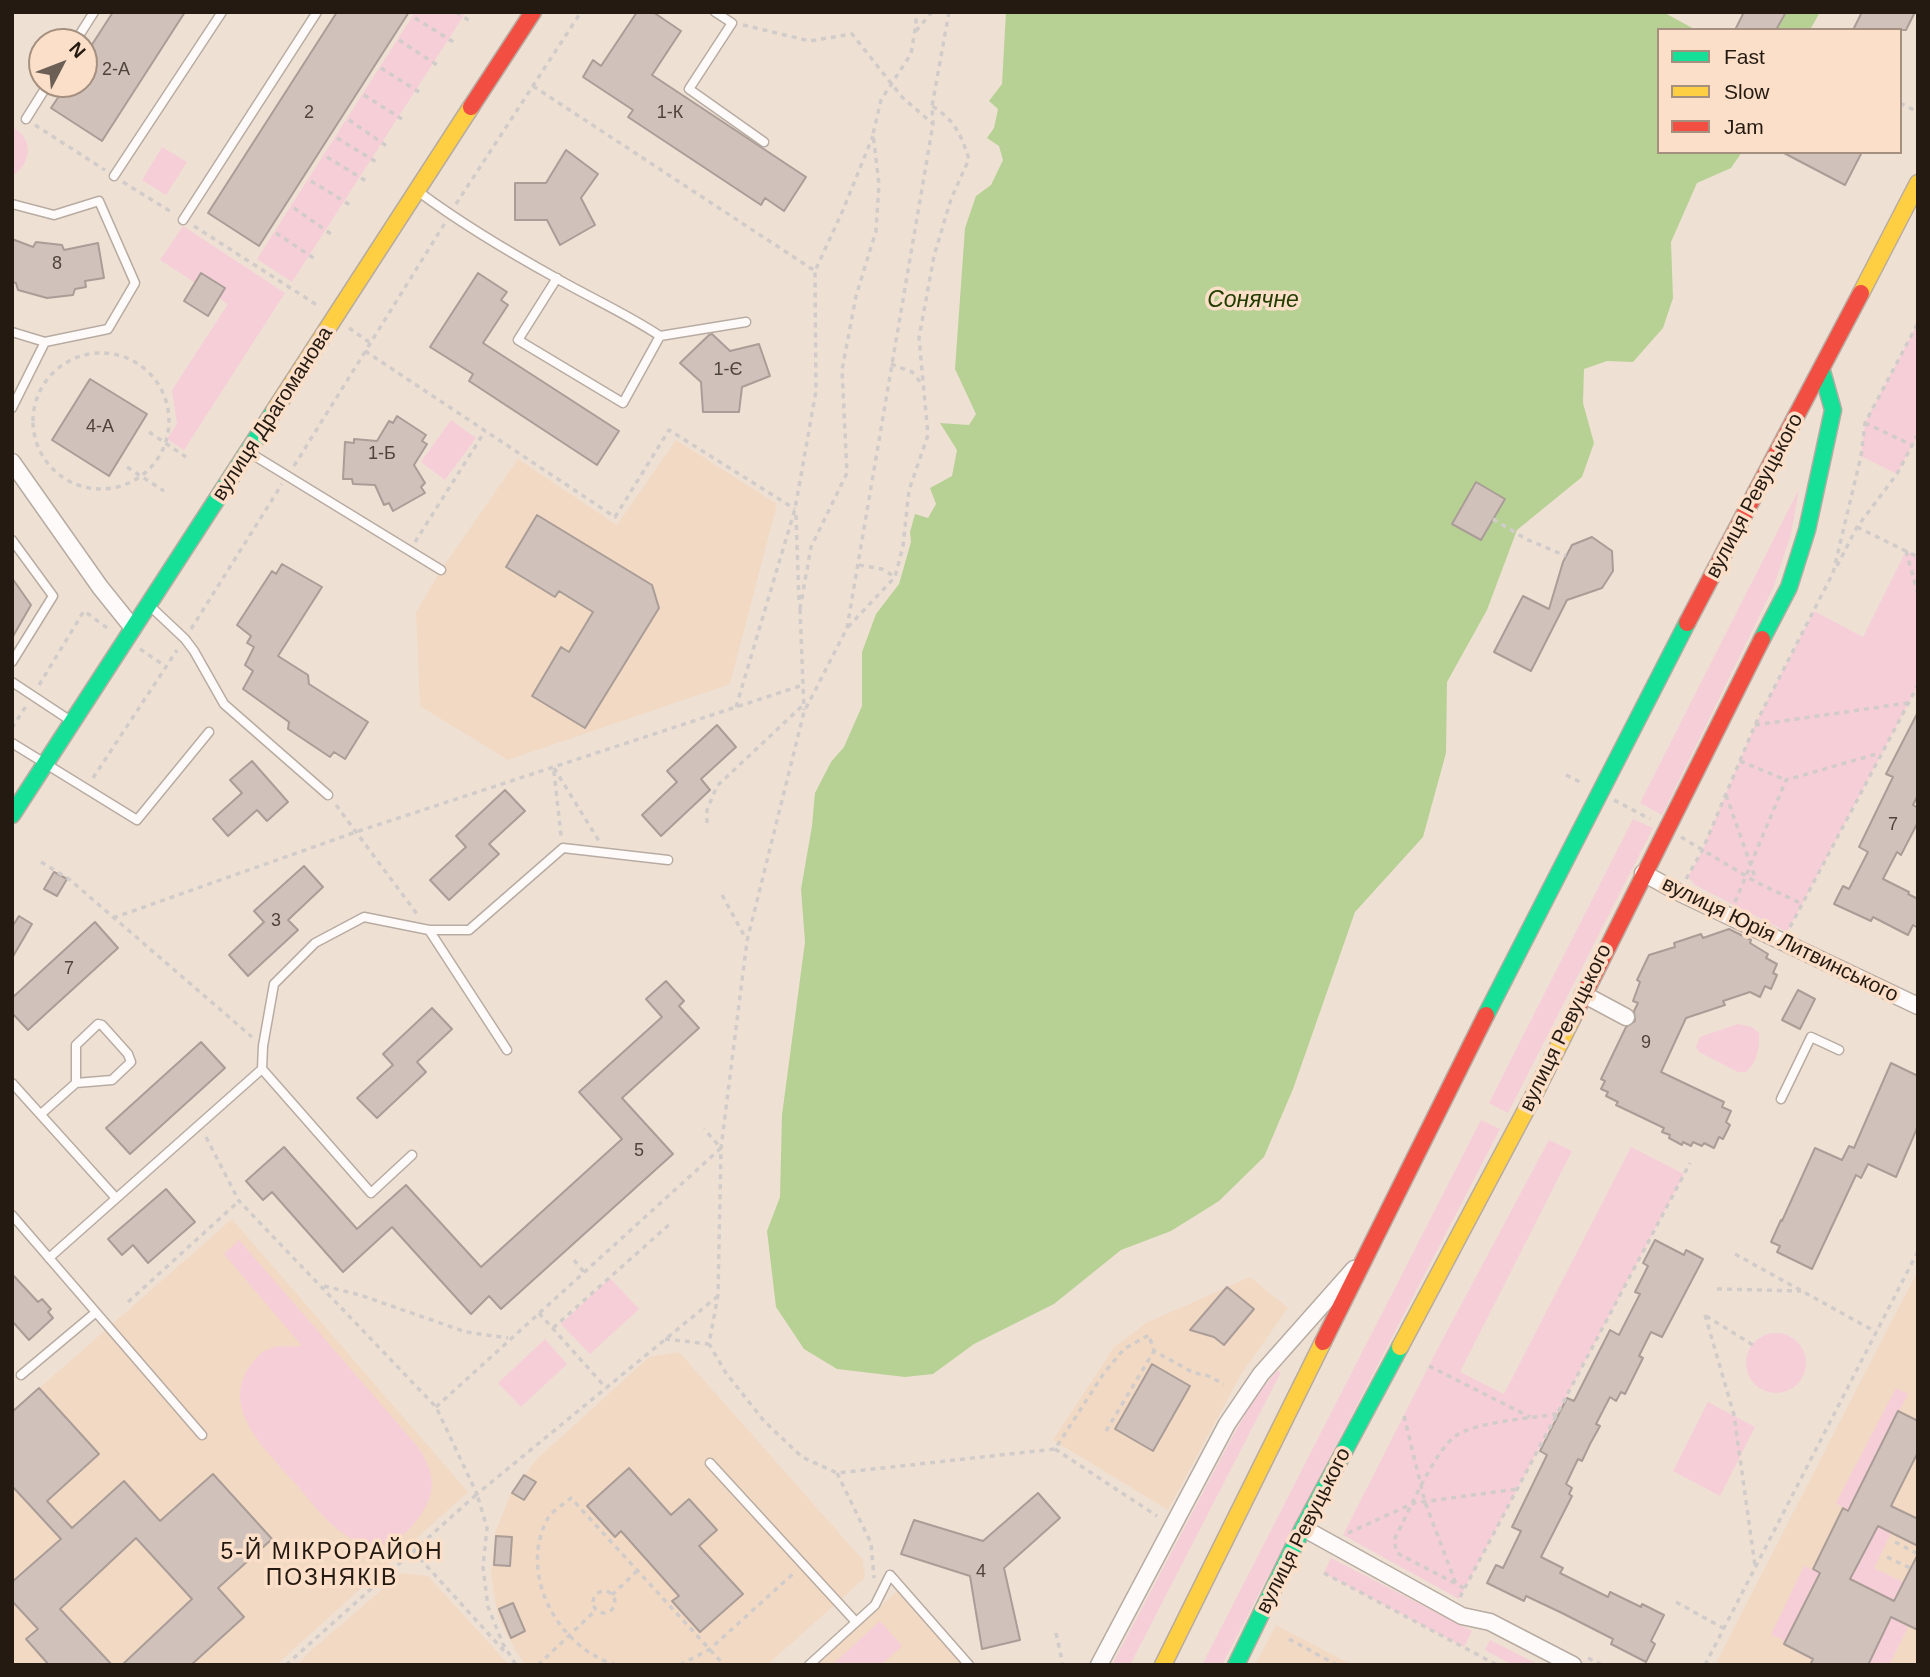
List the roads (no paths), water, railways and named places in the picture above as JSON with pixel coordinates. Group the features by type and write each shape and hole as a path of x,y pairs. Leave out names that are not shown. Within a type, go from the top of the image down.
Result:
{"street":[{"name":"вулиця Драгоманова","path":"12,816 533,12"},
{"name":"вулиця Ревуцького","path":"1163,1665 1599,792 1718,562 1822,372 1918,183"},
{"name":"вулиця Ревуцького","path":"1236,1665 1303,1528 1535,1093 1643,873 1789,587 1807,530 1833,410 1822,372"},
{"path":"12,462 100,587 129,634"},
{"name":"вулиця Юрія Литвинського","path":"1643,873 1918,1006"},
{"path":"1584,994 1626,1017"},
{"name":"вулиця Ревуцького","path":"1099,1665 1227,1424 1261,1374 1365,1257"},
{"path":"1303,1528 1462,1616 1490,1622 1573,1665"}],"lane":[{"path":"84,28 94,12"},
{"path":"114,176 222,12"},
{"path":"183,220 317,12"},
{"path":"715,12 732,23 689,89 764,142"},
{"path":"26,119 39,98"},
{"path":"417,190 450,215 660,335 746,322"},
{"path":"12,204 54,215 99,201 135,284 108,329 45,342 12,332"},
{"path":"557,278 518,340 597,389 623,403 660,335"},
{"path":"12,408 45,342"},
{"path":"249,452 441,570"},
{"path":"12,540 53,596 12,662"},
{"path":"148,604 185,639 224,704 328,795"},
{"path":"12,682 73,722"},
{"path":"12,743 137,820 209,732"},
{"path":"412,1155 371,1193 262,1069 263,1046 274,984 315,943 363,917 429,930 468,930 563,848 668,860"},
{"path":"429,930 507,1050"},
{"path":"41,1114 76,1083 112,1080 131,1062 128,1054 102,1025 92,1028 76,1045 76,1083"},
{"path":"1781,1099 1811,1037 1839,1050"},
{"path":"50,1258 262,1069"},
{"path":"12,1083 115,1198"},
{"path":"12,1215 202,1435"},
{"path":"21,1375 95,1313"},
{"path":"710,1463 856,1622"},
{"path":"809,1665 875,1605 890,1575 969,1665"}],"water":[{"name":"Сонячне","path":"1006,12 1663,12 1692,28 1657,28 1657,154 1741,154 1731,168 1697,183 1671,242 1673,298 1663,328 1633,362 1607,361 1584,369 1583,403 1594,443 1582,477 1517,530 1487,610 1447,682 1446,753 1423,837 1355,912 1293,1089 1264,1157 1219,1201 1171,1231 1121,1250 1054,1304 974,1344 933,1374 905,1377 837,1369 804,1349 776,1307 767,1231 780,1197 782,1115 805,942 801,889 815,793 831,762 844,747 862,706 862,652 876,614 899,584 911,542 910,532 915,514 928,518 936,504 930,488 952,476 957,450 940,423 969,425 976,414 955,369 965,228 976,196 991,185 1003,160 999,146 987,138 994,128 998,109 989,101 1002,84","holes":["1505,499 1481,540 1452,523"]},
{"path":"1786,12 1820,12 1811,28 1777,28"}],"district":[{"name":"5-Й МІКРОРАЙОН ПОЗНЯКІВ","path":"332,1566"}]}
